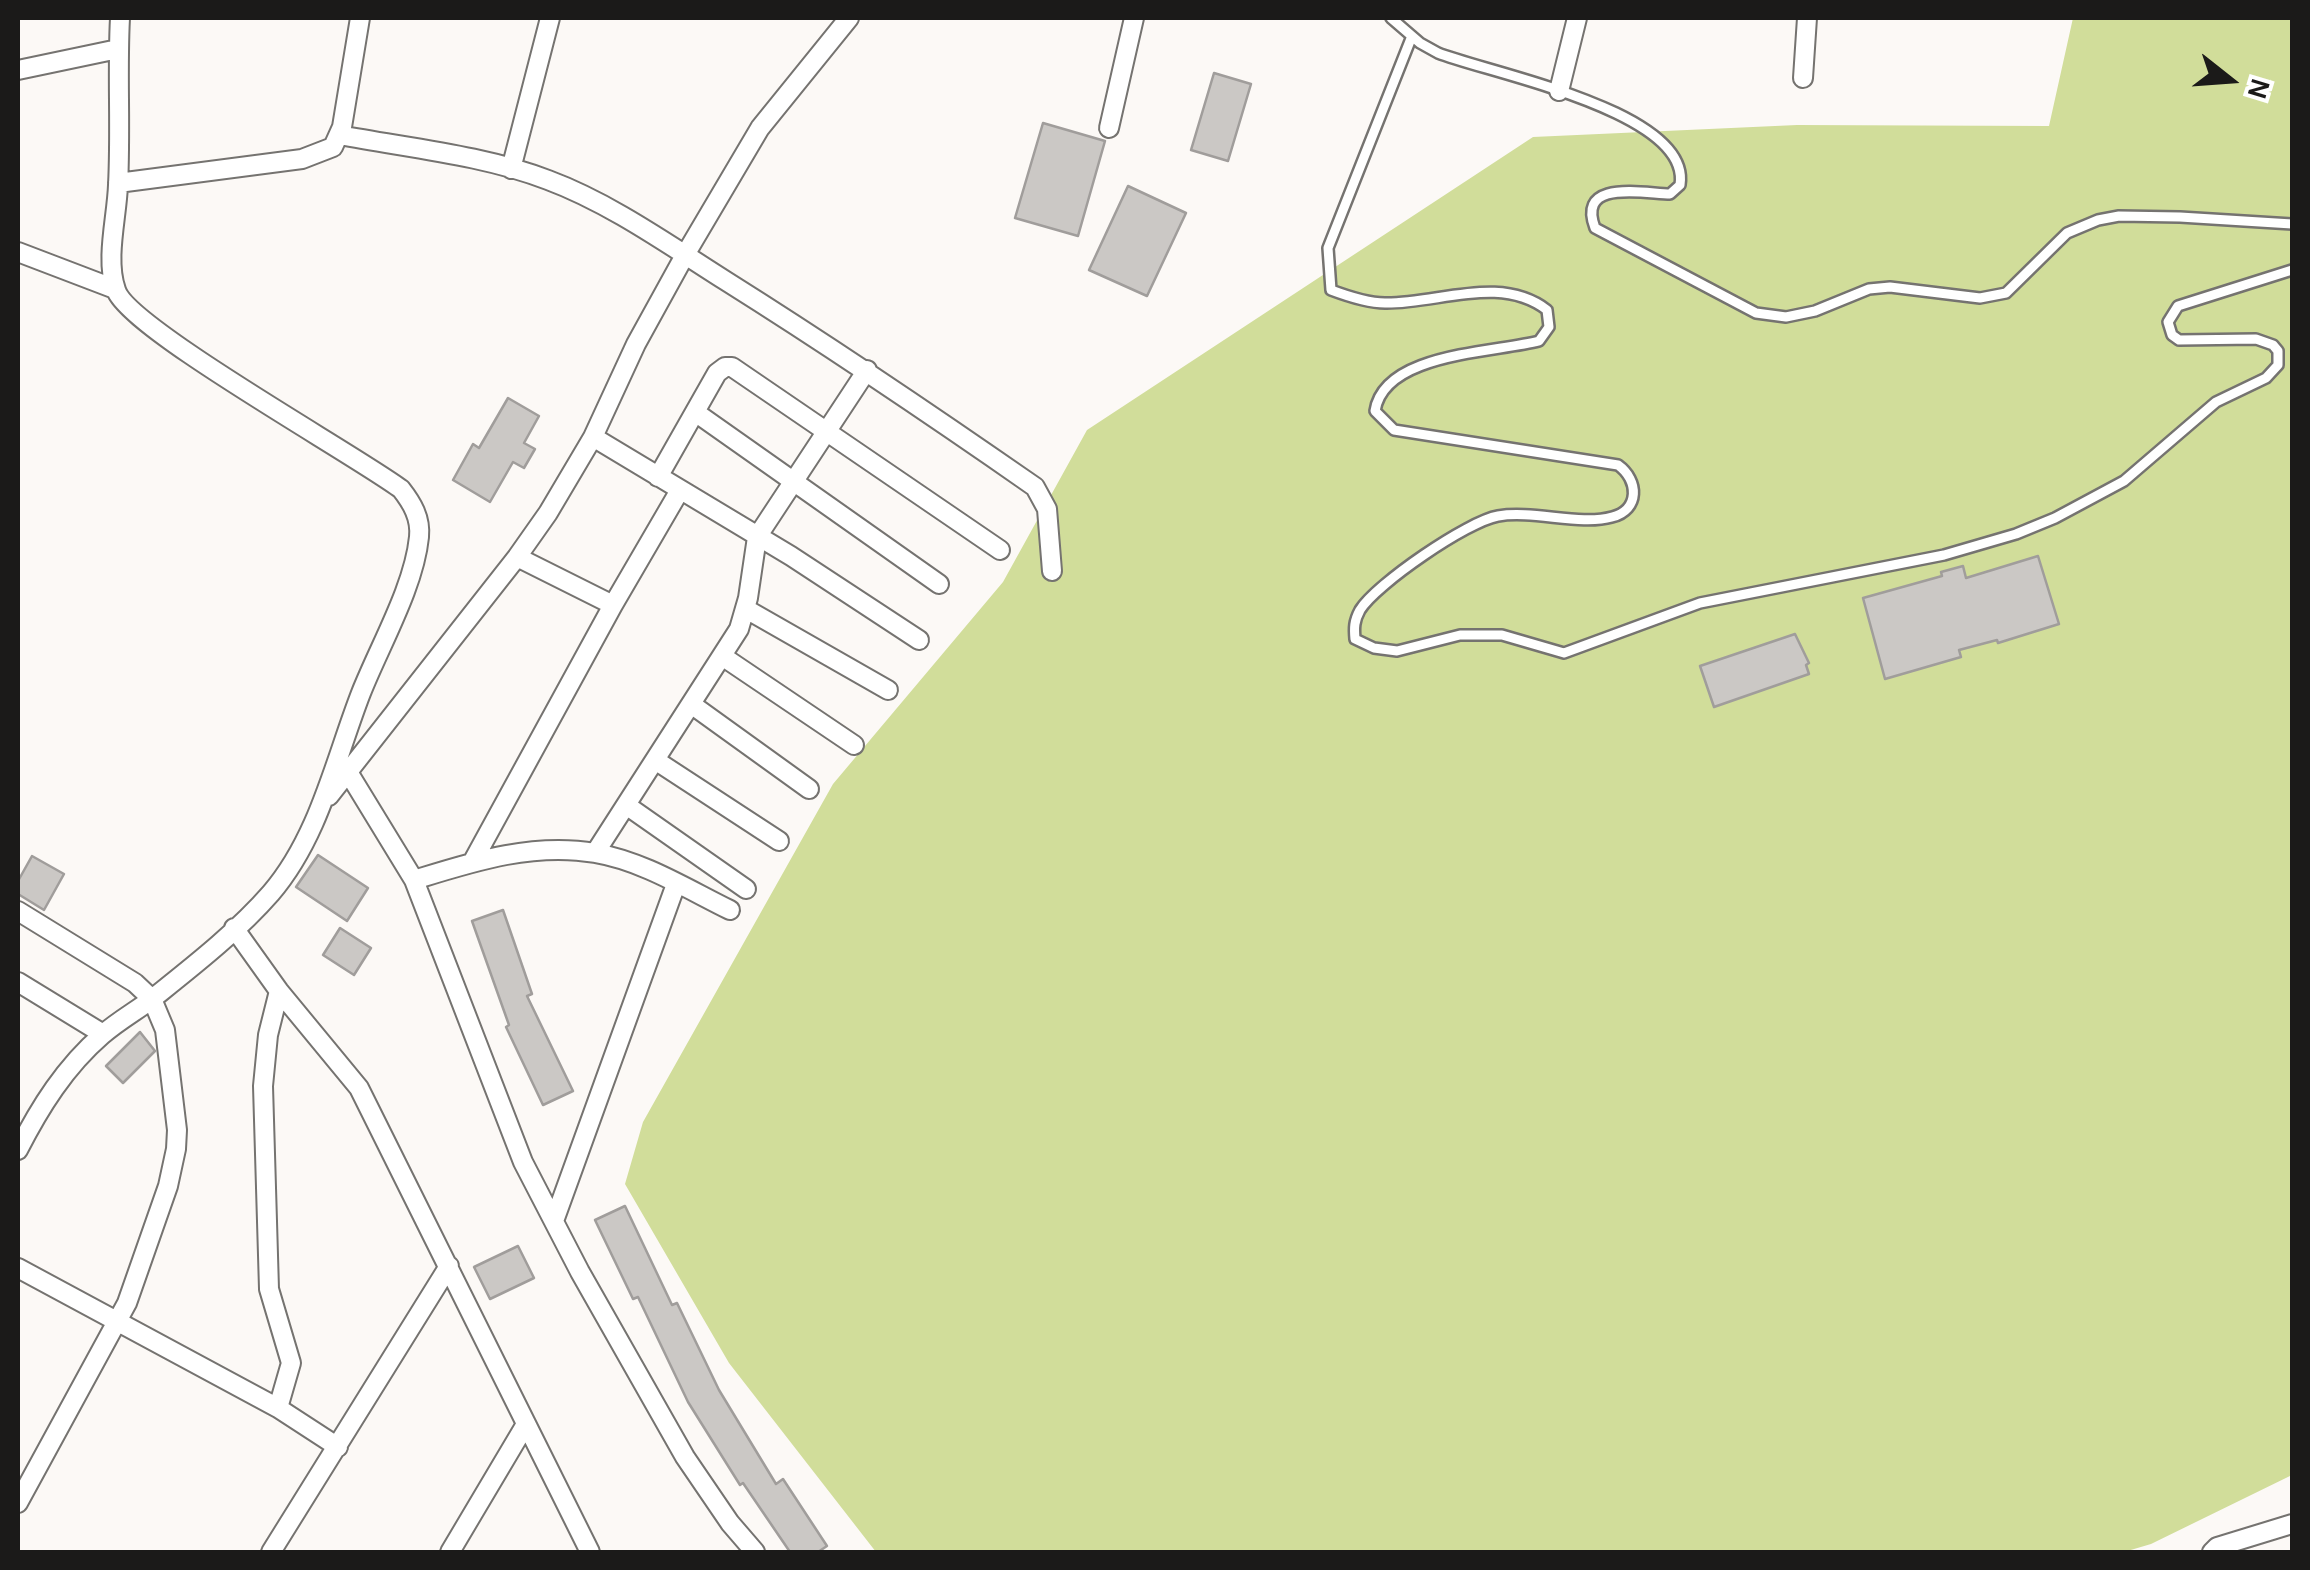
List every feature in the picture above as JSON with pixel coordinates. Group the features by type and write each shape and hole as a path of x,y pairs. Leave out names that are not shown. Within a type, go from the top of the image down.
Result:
{"street":[{"path":"18,1150 55,1088 103,1034 152,999 234,928 272,892 294,860 320,808 361,693 411,572 420,532 412,503 401,489 174,343 129,310 115,288 120,18"},
{"path":"118,183 302,160 327,151 340,135 360,18"},
{"path":"510,169 550,18"},
{"path":"320,808 517,557 564,488 636,344 760,128 849,18"},
{"path":"1109,128 1134,18"},
{"path":"1559,91 1577,18"},
{"path":"1803,78 1808,18"},
{"path":"18,70 118,49"},
{"path":"340,135 547,180 584,196 685,255 867,370 1041,494 1048,509 1052,571"},
{"path":"18,252 115,288"},
{"path":"658,478 717,373 732,367 1000,550"},
{"path":"595,853 739,630 757,538 867,370"},
{"path":"695,412 939,584"},
{"path":"593,436 920,640"},
{"path":"474,862 613,604 680,490"},
{"path":"517,557 613,604"},
{"path":"746,609 888,690"},
{"path":"722,656 854,745"},
{"path":"691,704 809,789"},
{"path":"655,760 778,841"},
{"path":"348,772 414,880 524,1162 554,1221 686,1458 714,1502 755,1552"},
{"path":"626,805 746,888"},
{"path":"414,880 474,862 529,852 595,853 646,869 730,910"},
{"path":"554,1221 676,884"},
{"path":"18,910 135,983 152,999 165,1030 176,1149 138,1278 118,1322 18,1503"},
{"path":"234,928 278,992 359,1088 590,1552"},
{"path":"18,982 103,1034"},
{"path":"278,992 268,1035 263,1086 270,1289 291,1363 278,1408"},
{"path":"271,1552 448,1266"},
{"path":"18,1268 278,1408 338,1447"},
{"path":"450,1552 526,1424"},
{"path":"2212,1552 2217,1547 2292,1525"}],"lane":[{"path":"1391,18 1438,53 1589,99 1638,124 1680,168 1680,185 1670,194 1616,192 1600,198 1592,214 1595,228 1730,300 1771,316 1815,311 1869,289 1890,287 1980,298 2006,293 2067,233 2119,216 2292,224"},
{"path":"1412,36 1328,248 1330,290 1383,303 1495,292 1530,297 1546,310 1550,327 1538,340 1416,366 1384,385 1375,411 1394,430 1618,465 1634,483 1633,500 1618,516 1595,520 1498,516 1472,524 1362,606 1354,624 1355,640 1374,648 1397,651 1460,634 1502,635 1564,652 1700,603 1944,555 2055,518 2124,481 2216,402 2266,378 2278,365 2278,351 2264,341 2179,340 2172,335 2168,322 2178,306 2292,270"}],"green space":[{"path":"2073,18 2292,18 2292,1475 2151,1544 2124,1552 876,1552 729,1363 625,1184 643,1122 833,784 1003,582 1087,430 1533,137 1797,125 2049,126"}],"building":[{"path":"1214,73 1251,84 1228,161 1191,150"},
{"path":"1043,123 1105,141 1078,236 1015,218"},
{"path":"1128,186 1186,213 1147,296 1089,270"},
{"path":"508,398 539,416 524,443 535,449 524,468 513,462 490,502 453,480 473,444 479,448"},
{"path":"2038,556 2059,624 1998,643 1997,640 1959,650 1961,657 1885,679 1863,598 1942,576 1941,572 1963,566 1966,578"},
{"path":"1795,634 1809,663 1809,674 1714,707 1700,666"},
{"path":"318,855 368,888 347,921 296,887"},
{"path":"32,856 64,874 44,910 18,894 18,881"},
{"path":"503,910 532,994 527,996 573,1091 543,1105 506,1027 509,1025 472,921"},
{"path":"340,928 371,948 354,975 323,955"},
{"path":"140,1032 155,1051 123,1083 106,1066"},
{"path":"625,1206 672,1305 677,1303 719,1390 776,1484 783,1479 827,1546 818,1552 790,1552 743,1483 740,1485 688,1402 638,1297 633,1299 595,1220"},
{"path":"518,1246 534,1278 490,1299 474,1267"}]}
